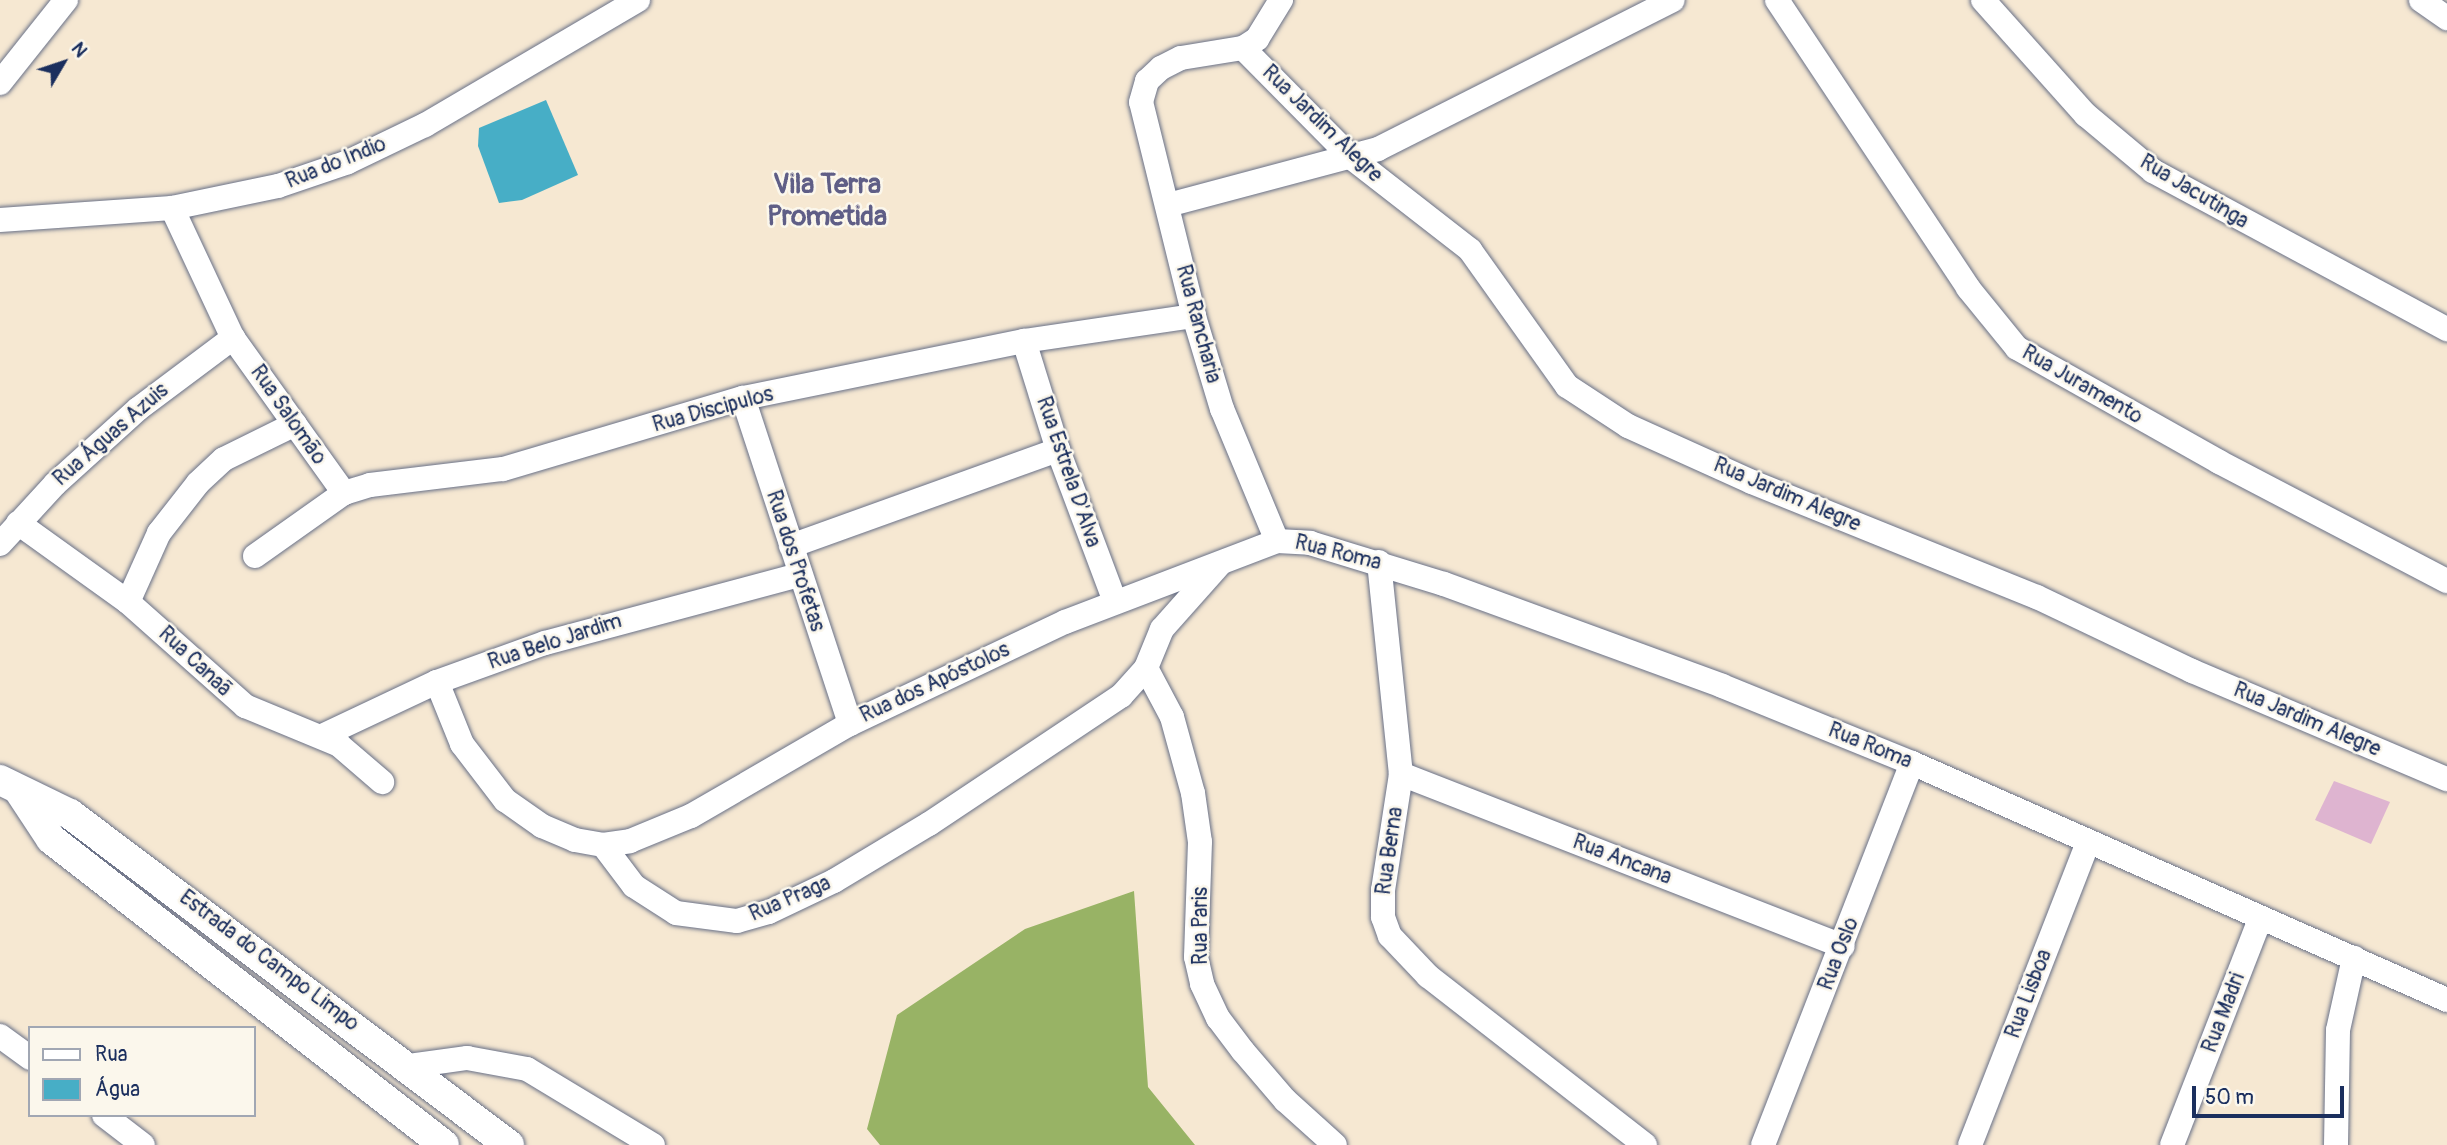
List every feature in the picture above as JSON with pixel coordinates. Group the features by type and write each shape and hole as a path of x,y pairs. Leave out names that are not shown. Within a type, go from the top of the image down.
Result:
{"street":[{"path":"0,83 65,0"},
{"name":"Rua do Indio","path":"0,220 172,208 278,186 348,162 436,119 638,0"},
{"path":"1243,48 1270,24 1281,0"},
{"path":"1168,205 1352,158 1418,131 1673,0"},
{"name":"Rua Juramento","path":"1777,0 1968,288 2018,348 2242,475 2447,581"},
{"name":"Rua Jacutinga","path":"1983,0 2086,115 2153,171 2447,329"},
{"path":"2421,0 2447,18"},
{"name":"Rua Rancharia","path":"1243,48 1181,58 1161,68 1147,81 1141,102 1194,316 1231,434 1277,541"},
{"name":"Rua Jardim Alegre","path":"1243,48 1352,158 1470,250 1567,386 1628,426 1752,482 2036,597 2192,671 2447,779"},
{"name":"Rua Salomão","path":"172,208 233,338 344,493"},
{"name":"Rua Discipulos","path":"255,556 344,493 541,461 743,398 1024,341 1194,316"},
{"name":"Rua Águas Azuis","path":"0,544 18,523 138,409 233,338"},
{"name":"Rua Estrela D'Alva","path":"1024,341 1058,450 1115,602"},
{"name":"Rua dos Profetas","path":"743,398 798,575 850,724"},
{"path":"128,602 159,533 198,483 224,459 295,424"},
{"path":"791,546 1058,450"},
{"name":"Rua Canaã","path":"18,523 128,602 245,706 322,736 382,782"},
{"name":"Rua Roma","path":"1277,541 1310,543 1379,562 1722,685 1912,763 2447,1000"},
{"name":"Rua dos Apóstolos","path":"603,845 630,841 691,816 850,724 1115,602 1277,541"},
{"name":"Rua Praga","path":"603,845 634,886 677,913 737,921 769,912 834,881 985,790 1121,696 1146,668 1162,629 1222,562"},
{"name":"Rua Berna","path":"1379,562 1401,774 1383,890 1383,917 1390,936 1428,976 1645,1145"},
{"name":"Rua Belo Jardim","path":"322,736 436,682 625,618 798,575"},
{"name":"Rua Paris","path":"1146,668 1172,717 1194,793 1201,882 1196,957 1202,984 1218,1018 1243,1051 1285,1100 1335,1145"},
{"path":"436,682 462,744 505,800 542,826 575,840 603,845"},
{"name":"Rua Oslo","path":"1763,1145 1843,946 1912,763"},
{"name":"Rua Ancana","path":"1401,774 1843,946"},
{"name":"Estrada do Campo Limpo","path":"10,786 70,814 409,1066 509,1145"},
{"name":"Estrada do Campo Limpo","path":"10,786 51,839 444,1145"},
{"name":"Rua Lisboa","path":"1970,1145 2088,843"},
{"name":"Rua Madri","path":"2172,1145 2260,919"},
{"path":"2336,1145 2338,1030 2354,958"},
{"path":"0,1036 28,1057"},
{"path":"409,1066 467,1058 527,1069 653,1145"},
{"path":"107,1117 143,1145"}],"green space":[{"path":"1134,891 1148,1087 1195,1145 880,1145 867,1129 897,1015 1025,929"}],"water":[{"path":"546,100 578,175 522,200 499,203 478,146 479,128"}],"building":[{"path":"2334,781 2390,802 2371,844 2315,820"}],"district":[{"name":"Vila Terra Prometida","path":"827,201"}]}
